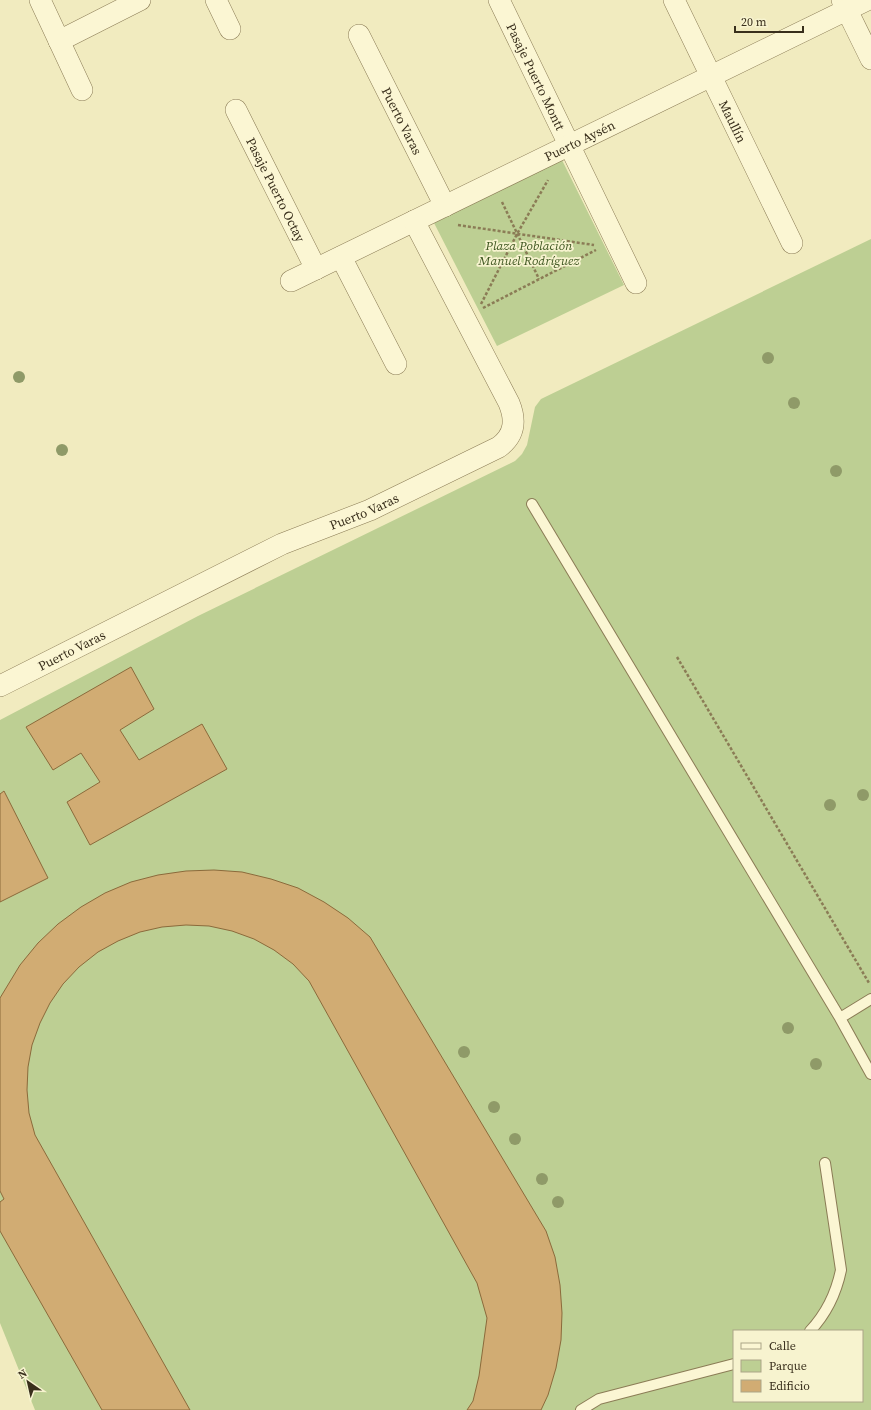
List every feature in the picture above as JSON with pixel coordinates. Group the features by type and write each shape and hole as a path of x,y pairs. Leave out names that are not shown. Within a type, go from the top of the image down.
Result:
{"street":[{"path":"40,0 82,90"},
{"path":"59,41 140,0"},
{"path":"216,0 230,29"},
{"name":"Pasaje Puerto Montt","path":"499,0 569,146 610,243 636,283"},
{"name":"Maullín","path":"674,0 792,243"},
{"name":"Puerto Aysén","path":"291,281 712,76 844,5 867,0"},
{"path":"844,5 871,59"},
{"name":"Puerto Varas","path":"359,35 445,206"},
{"name":"Pasaje Puerto Octay","path":"236,110 316,269"},
{"name":"Puerto Varas","path":"0,686 282,544 370,510 499,447 505,442 512,430 514,421 509,403 414,221"},
{"path":"341,257 396,364"}],"lane":[{"path":"532,504 840,1018 871,1074"},
{"path":"840,1018 871,999"},
{"path":"811,1330 830,1304 837,1287 841,1270 825,1163"},
{"path":"581,1410 598,1399 733,1364"}],"path":[{"path":"549,179 478,310 610,243"},
{"path":"493,183 539,279"},
{"path":"456,225 518,234 610,243"},
{"path":"677,657 871,987"}],"green space":[{"name":"Plaza Población Manuel Rodríguez","path":"561,158 624,285 497,346 433,221"},
{"path":"871,239 871,1410 35,1410 0,1323 0,720 198,616 515,461 522,454 527,445 535,407 541,399"}],"building":[{"path":"131,667 154,709 120,730 139,760 202,724 227,769 90,845 67,802 100,782 81,753 53,770 26,727"},
{"path":"4,791 48,878 0,902 0,794"},
{"path":"214,870 242,872 271,879 298,888 324,902 348,918 370,937 546,1231 555,1257 560,1285 562,1313 561,1340 556,1368 548,1395 541,1410 467,1410 473,1401 479,1376 487,1318 477,1283 309,981 293,964 274,950 254,939 232,931 209,926 186,925 162,927 140,932 118,941 98,952 79,967 63,984 50,1003 40,1023 32,1045 28,1067 27,1090 29,1113 35,1135 190,1410 102,1410 0,1231 0,1202 4,1199 0,1191 0,998 20,965 38,943 58,924 81,907 105,893 131,882 158,875 186,871"}]}
